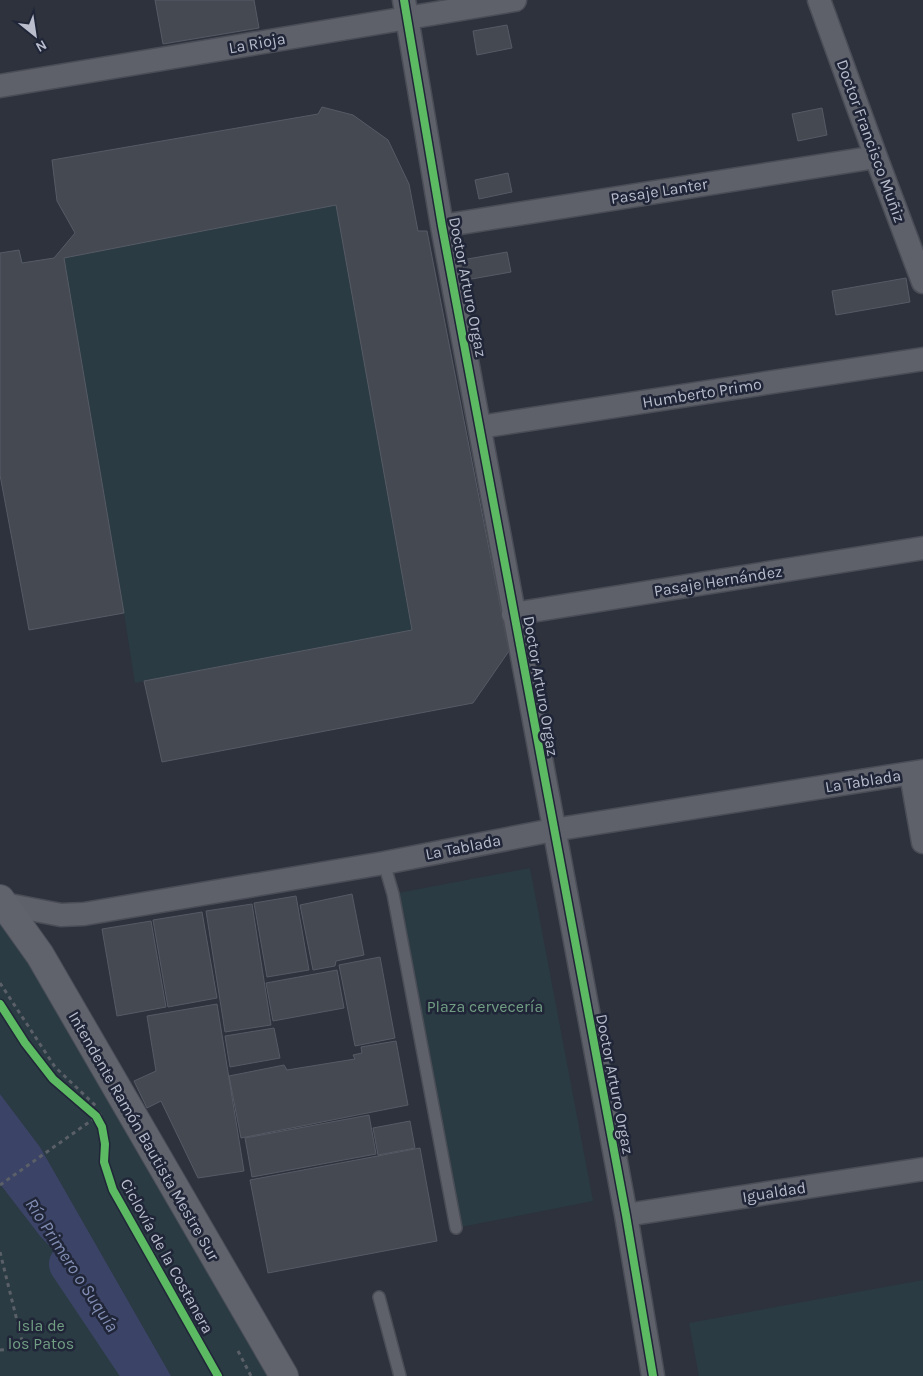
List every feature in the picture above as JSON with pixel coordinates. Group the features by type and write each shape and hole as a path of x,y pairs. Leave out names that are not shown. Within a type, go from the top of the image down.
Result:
{"main road":[{"name":"Intendente Ramón Bautista Mestre Sur","path":"2,901 40,955 284,1376"}],"street":[{"name":"La Rioja","path":"0,86 405,9 515,0"},
{"name":"Doctor Francisco Muñiz","path":"819,0 923,282"},
{"name":"Doctor Arturo Orgaz","path":"405,9 442,226 626,1215 653,1376"},
{"name":"Pasaje Lanter","path":"442,226 876,157"},
{"name":"Humberto Primo","path":"480,427 923,359"},
{"name":"Pasaje Hernández","path":"513,614 923,548"},
{"name":"La Tablada","path":"2,901 61,915 84,914 384,863 553,830 917,772"},
{"path":"917,772 923,842"},
{"name":"Igualdad","path":"626,1215 923,1169"}],"lane":[{"path":"384,863 393,894 456,1228"},
{"path":"380,1297 400,1376"}],"path":[{"path":"0,983 55,1067 108,1119"},
{"path":"76,1099 96,1116 99,1122"},
{"path":"0,1184 86,1124"},
{"path":"0,1252 24,1349 0,1350"},
{"path":"237,1350 251,1376"}],"green space":[{"path":"322,107 409,184 418,231 427,231 509,651 473,703 162,762 144,681 135,683 124,613 29,630 0,475 0,253 19,250 23,263 54,258 75,233 57,201 52,160 318,114"},
{"name":"Plaza cervecería","path":"530,868 593,1201 456,1228 393,894"},
{"path":"0,899 284,1376 171,1376 40,1147 0,1094"},
{"name":"Isla de los Patos","path":"0,1184 40,1236 57,1254 67,1276 74,1304 110,1314 102,1334 127,1376 0,1376"},
{"path":"923,1280 923,1376 699,1376 689,1323"}],"water":[{"path":"0,1094 40,1147 171,1376 127,1376 102,1334 110,1314 74,1305 67,1276 57,1254 40,1236 0,1184"}],"building":[{"path":"155,0 254,0 259,28 163,44"},
{"path":"507,25 512,48 477,55 473,31"},
{"path":"322,107 353,115 388,140 409,184 418,231 427,231 509,651 473,703 162,762 144,681 412,630 336,205 64,258 124,613 29,630 0,475 0,253 19,250 22,263 54,258 75,233 57,201 52,160 318,114"},
{"path":"822,108 827,135 798,141 792,114"},
{"path":"508,173 512,192 479,199 475,180"},
{"path":"507,252 511,272 466,280 462,260"},
{"path":"906,278 910,302 836,315 832,291"},
{"path":"352,894 364,955 336,961 335,966 313,970 300,905"},
{"path":"296,896 309,970 267,977 254,903"},
{"path":"252,904 271,1025 225,1032 206,911"},
{"path":"202,912 217,998 168,1007 153,920"},
{"path":"151,921 166,1007 117,1016 102,929"},
{"path":"380,957 395,1038 355,1046 339,965"},
{"path":"337,970 344,1008 273,1021 266,983"},
{"path":"217,1004 244,1171 198,1178 161,1101 147,1108 134,1081 156,1071 147,1016"},
{"path":"274,1028 280,1058 230,1067 225,1036"},
{"path":"396,1041 408,1105 241,1138 229,1076 284,1065 287,1070 355,1059 353,1055 362,1053 361,1047"},
{"path":"369,1115 376,1154 252,1177 245,1138"},
{"path":"410,1121 415,1148 378,1155 373,1128"},
{"path":"420,1148 437,1241 268,1273 250,1180"}],"waterway":[{"name":"Río Primero o Suquía","path":"70,1264 145,1376"}],"cycle path":[{"path":"404,0 442,226 626,1215 653,1376"},
{"name":"Ciclovía de la Costanera","path":"0,1004 25,1043 53,1079 96,1116 102,1127 105,1144 104,1162 113,1190 218,1376"}]}
